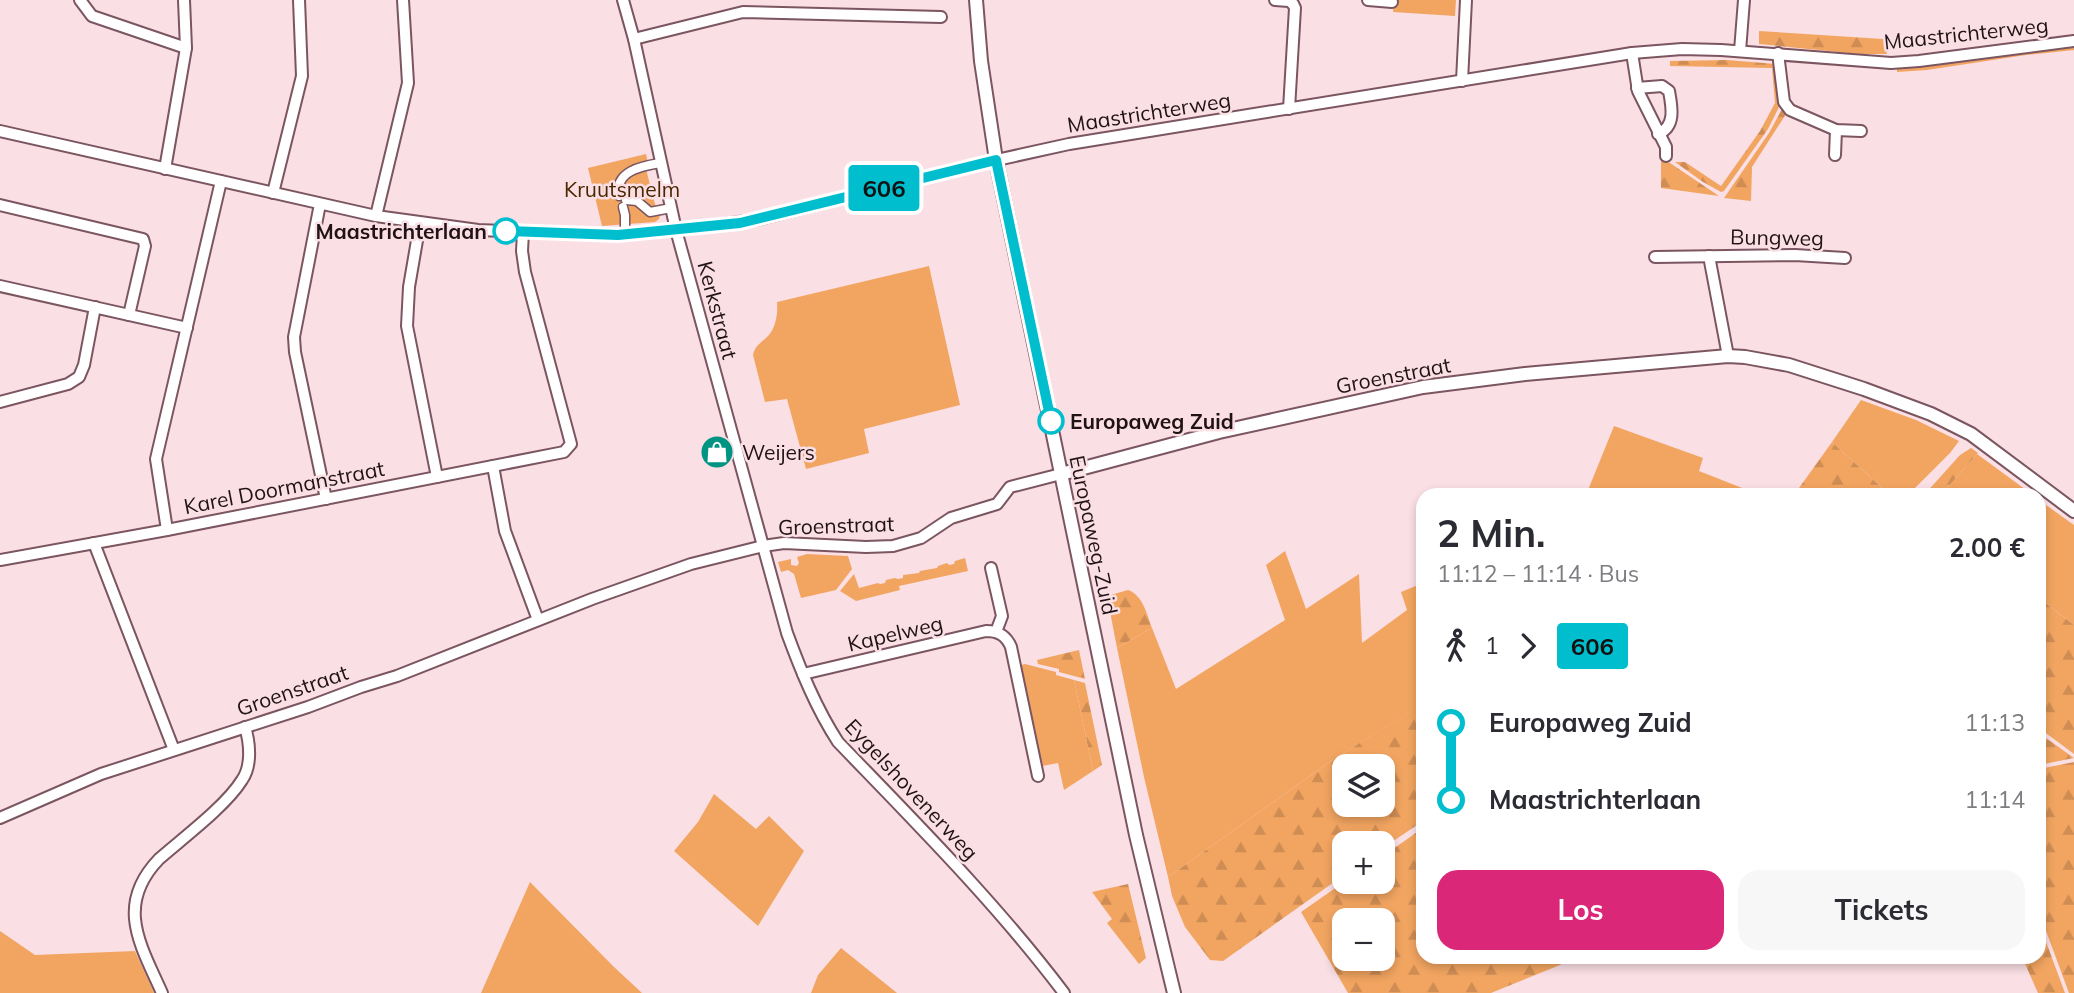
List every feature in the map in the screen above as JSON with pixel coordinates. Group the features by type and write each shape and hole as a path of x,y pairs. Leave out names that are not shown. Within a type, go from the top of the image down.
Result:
{"street":[{"path":"80,0 93,16 186,48"},
{"path":"165,169 186,48 184,0"},
{"path":"273,193 302,76 299,0"},
{"path":"376,216 408,83 403,0"},
{"name":"Kerkstraat","path":"623,0 676,229 763,546"},
{"path":"752,0 752,12"},
{"name":"Europaweg-Zuid","path":"976,0 981,61 996,160 1136,835 1174,993"},
{"path":"1275,0 1295,2 1289,108"},
{"path":"1368,0 1392,2"},
{"path":"1462,81 1466,0"},
{"path":"1740,51 1744,0"},
{"path":"634,39 734,13 941,17"},
{"name":"Maastrichterweg","path":"676,229 760,219 1069,144 1632,53 1682,49 1740,51 1891,63 2074,41"},
{"path":"1632,53 1637,88 1666,148 1666,156"},
{"path":"1778,53 1784,102 1790,110 1836,130 1861,131"},
{"path":"1637,88 1668,88 1671,120 1669,127 1658,134"},
{"path":"1835,155 1836,130"},
{"path":"0,131 320,204 421,223 523,232 625,234 676,229"},
{"path":"625,234 625,214 619,186 626,174 638,167 660,163"},
{"path":"167,530 156,459 220,181"},
{"path":"623,201 637,201 650,212 671,208"},
{"path":"320,204 294,343 326,499"},
{"path":"0,205 143,239 145,246 130,315"},
{"path":"421,223 409,287 407,326 437,477"},
{"name":"Karel Doormanstraat","path":"0,560 564,452 571,444 525,272 523,232"},
{"name":"Bungweg","path":"1655,257 1796,254 1845,258"},
{"name":"Bungweg","path":"1709,256 1728,356"},
{"path":"0,286 187,328"},
{"path":"0,402 68,384 76,379 84,365 95,307"},
{"name":"Groenstraat","path":"0,818 101,774 397,676 538,620 691,564 784,543 866,547 893,545 921,538 951,517 997,504 1010,487 1219,432 1423,387 1513,375 1728,356 1745,357 1788,365 1931,414 1971,434 2043,488"},
{"path":"493,466 505,531 538,620"},
{"name":"Groenstraat","path":"2046,490 2074,511"},
{"path":"94,543 174,750"},
{"name":"Eygelshovenerweg","path":"763,546 787,633 822,716 838,741 982,893 1033,951 1065,993"},
{"path":"991,568 1002,616 996,632 1006,637 1011,647 1038,776"},
{"name":"Kapelweg","path":"803,674 986,631 996,632"},
{"path":"162,993 135,927 134,916 139,889 151,867 224,802 242,781 249,753 245,727"}],"green space":[{"path":"1394,0 1456,0 1455,16 1393,12"},
{"path":"1759,31 1883,39 1887,54 1859,54 1759,44"},
{"path":"2074,47 2074,50 1897,72 1897,68"},
{"path":"1727,60 1776,64 1780,105 1768,129 1721,192 1675,162 1685,162 1721,186 1760,131 1775,103 1772,68 1670,66 1670,61"},
{"path":"1782,109 1786,114 1752,167 1751,201 1724,198 1769,133"},
{"name":"Kruutsmelm","path":"646,154 648,163 645,165 657,212 661,212 659,219 655,222 602,226 588,168"},
{"path":"1661,160 1670,163 1719,196 1661,188"},
{"path":"929,266 960,405 864,429 869,453 806,469 787,399 765,402 753,355 757,346 773,329 777,302"},
{"path":"1861,400 1916,420 1959,441 1915,488 1882,488 1832,442"},
{"path":"1614,426 1703,458 1699,471 1742,488 1589,488"},
{"path":"1832,442 1882,488 1799,488"},
{"path":"1971,448 1978,453 1947,488 1930,488 1960,455"},
{"path":"1977,454 2023,488 1947,488"},
{"path":"2046,505 2074,525 2074,625 2046,603"},
{"path":"1285,551 1306,609 1359,574 1362,643 1407,610 1401,592 1416,586 1416,718 1411,711 1342,754 1332,754 1332,760 1168,877 1117,648 1152,628 1176,689 1285,620 1266,565"},
{"path":"807,554 848,556 852,569 836,590 801,598 794,574 788,570 781,572 778,562 791,559 791,565 797,566 797,557"},
{"path":"965,558 968,571 899,586 900,590 856,601 840,591 854,574 859,588 903,578 903,575 919,573 947,563 954,564 955,561"},
{"path":"1128,590 1141,601 1152,628 1117,648 1107,596"},
{"path":"2046,603 2074,625 2074,754 2046,733"},
{"path":"1079,650 1085,679 1038,664 1037,660"},
{"path":"1021,665 1074,680 1093,771 1064,790 1058,763 1042,766"},
{"path":"1074,680 1085,683 1102,765 1093,771"},
{"path":"1412,710 1416,716 1416,826 1395,840 1395,831 1332,831 1332,884 1223,961 1210,960 1185,927 1172,896 1168,877 1332,760 1332,817 1395,817 1395,754 1342,754"},
{"path":"2046,738 2074,758 2046,764"},
{"path":"2074,762 2074,993 2069,993 2046,931 2046,768"},
{"path":"714,794 756,829 769,816 804,851 758,926 674,851 698,822"},
{"path":"1416,833 1416,964 1562,964 1491,993 1348,993 1335,971 1395,971 1395,908 1332,908 1332,965 1301,912 1332,890 1332,894 1395,894 1395,848"},
{"path":"530,882 614,967 642,993 481,993"},
{"path":"1128,884 1146,958 1139,964 1107,923 1112,919 1092,892"},
{"path":"0,931 35,955 135,951 154,993 0,993"},
{"path":"2046,942 2065,993 2038,993 2025,964 2046,964"},
{"path":"841,948 897,993 811,993 818,975"}],"bus line":[{"name":"606","path":"506,231 618,235 740,223 996,160 1051,421"}],"place":[{"name":"Maastrichterlaan","path":"506,231"},
{"name":"Europaweg Zuid","path":"1051,421"},
{"name":"Weijers","path":"717,452"}]}
